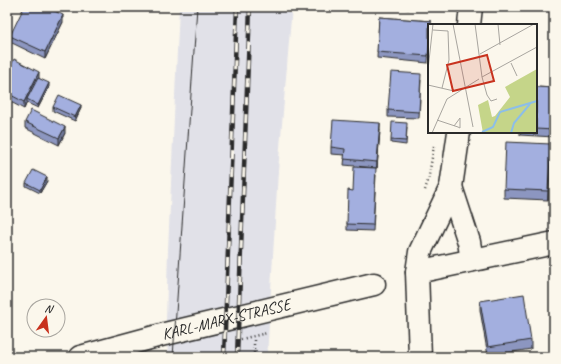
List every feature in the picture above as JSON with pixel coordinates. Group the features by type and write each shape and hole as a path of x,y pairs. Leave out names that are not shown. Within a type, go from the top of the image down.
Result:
{"street":[{"path":"469,24 471,7"},
{"path":"420,357 417,272 420,252 426,236 451,187 459,133"},
{"path":"451,187 469,242 472,260"},
{"path":"417,272 554,243"},
{"name":"KARL-MARX-STRASSE","path":"80,357 165,334 374,284"}],"path":[{"path":"254,337 254,357"},
{"path":"188,350 188,357"}],"shaded area":[{"path":"179,7 292,7 278,171 267,357 168,357 166,321 168,250"}],"building":[{"path":"24,7 46,7 63,15 45,52 10,36"},
{"path":"379,17 431,21 431,24 428,24 428,56 377,52"},
{"path":"14,59 39,72 24,102 7,93 7,73"},
{"path":"391,72 421,74 419,112 388,110"},
{"path":"38,78 49,83 38,105 27,99"},
{"path":"537,87 554,88 554,130 537,129"},
{"path":"59,95 81,105 75,117 53,107"},
{"path":"31,110 65,127 59,138 25,122"},
{"path":"333,120 380,123 377,162 344,159 345,149 331,147"},
{"path":"392,122 407,123 406,141 391,140"},
{"path":"506,142 551,144 548,191 504,189"},
{"path":"354,167 376,168 373,225 347,224 348,190 353,191"},
{"path":"33,170 47,177 40,190 26,183"},
{"path":"524,294 531,340 488,347 480,301"},
{"path":"198,356 198,357 180,357"},
{"path":"263,356 263,357 245,357"}],"tram line":[{"path":"173,357 197,7"}],"railway":[{"path":"224,357 237,7"},
{"path":"237,357 250,7"}]}
